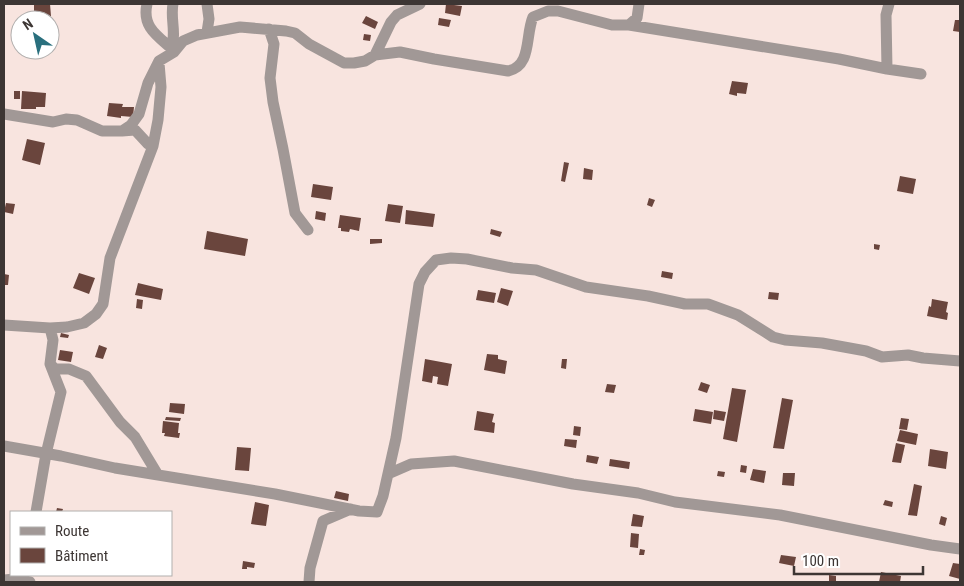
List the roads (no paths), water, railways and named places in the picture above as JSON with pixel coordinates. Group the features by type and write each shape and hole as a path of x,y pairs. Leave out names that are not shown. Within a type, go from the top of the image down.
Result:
{"street":[{"path":"147,4 145,14 149,26 172,50"},
{"path":"172,50 174,28 171,14 173,4"},
{"path":"207,4 209,18 207,32"},
{"path":"375,55 391,22 397,14 420,4"},
{"path":"630,25 637,18 639,4"},
{"path":"887,69 886,16 889,4"},
{"path":"122,131 130,126 139,114 148,82 159,61 183,42 207,32 240,27 295,33 309,44 344,63 354,64 365,61 375,55 400,52 508,71 516,69 524,59 533,17 548,11 558,11 612,25 630,25 921,74"},
{"path":"269,29 274,44 270,78 272,102 282,142 295,213 308,230"},
{"path":"4,325 50,328 67,327 84,323 96,314 102,304 110,258 153,146 158,120 159,61"},
{"path":"4,114 53,122 66,119 77,120 102,131 135,130 148,144 153,146"},
{"path":"4,446 158,475 377,512 383,496 396,438 419,284 431,263 442,258 467,259 512,268 536,270 586,287 648,296 686,304 708,304 738,315 773,337 785,340 822,343 866,351 882,357 908,355 960,361"},
{"path":"36,511 46,454 61,392 50,364 53,340 50,328"},
{"path":"50,364 55,369 69,369 86,376 120,422 135,437 158,475"},
{"path":"388,474 410,464 454,461 573,484 638,493 675,502 780,515 960,549"},
{"path":"309,582 310,568 323,521 351,509"},
{"path":"13,579 30,582"}]}
